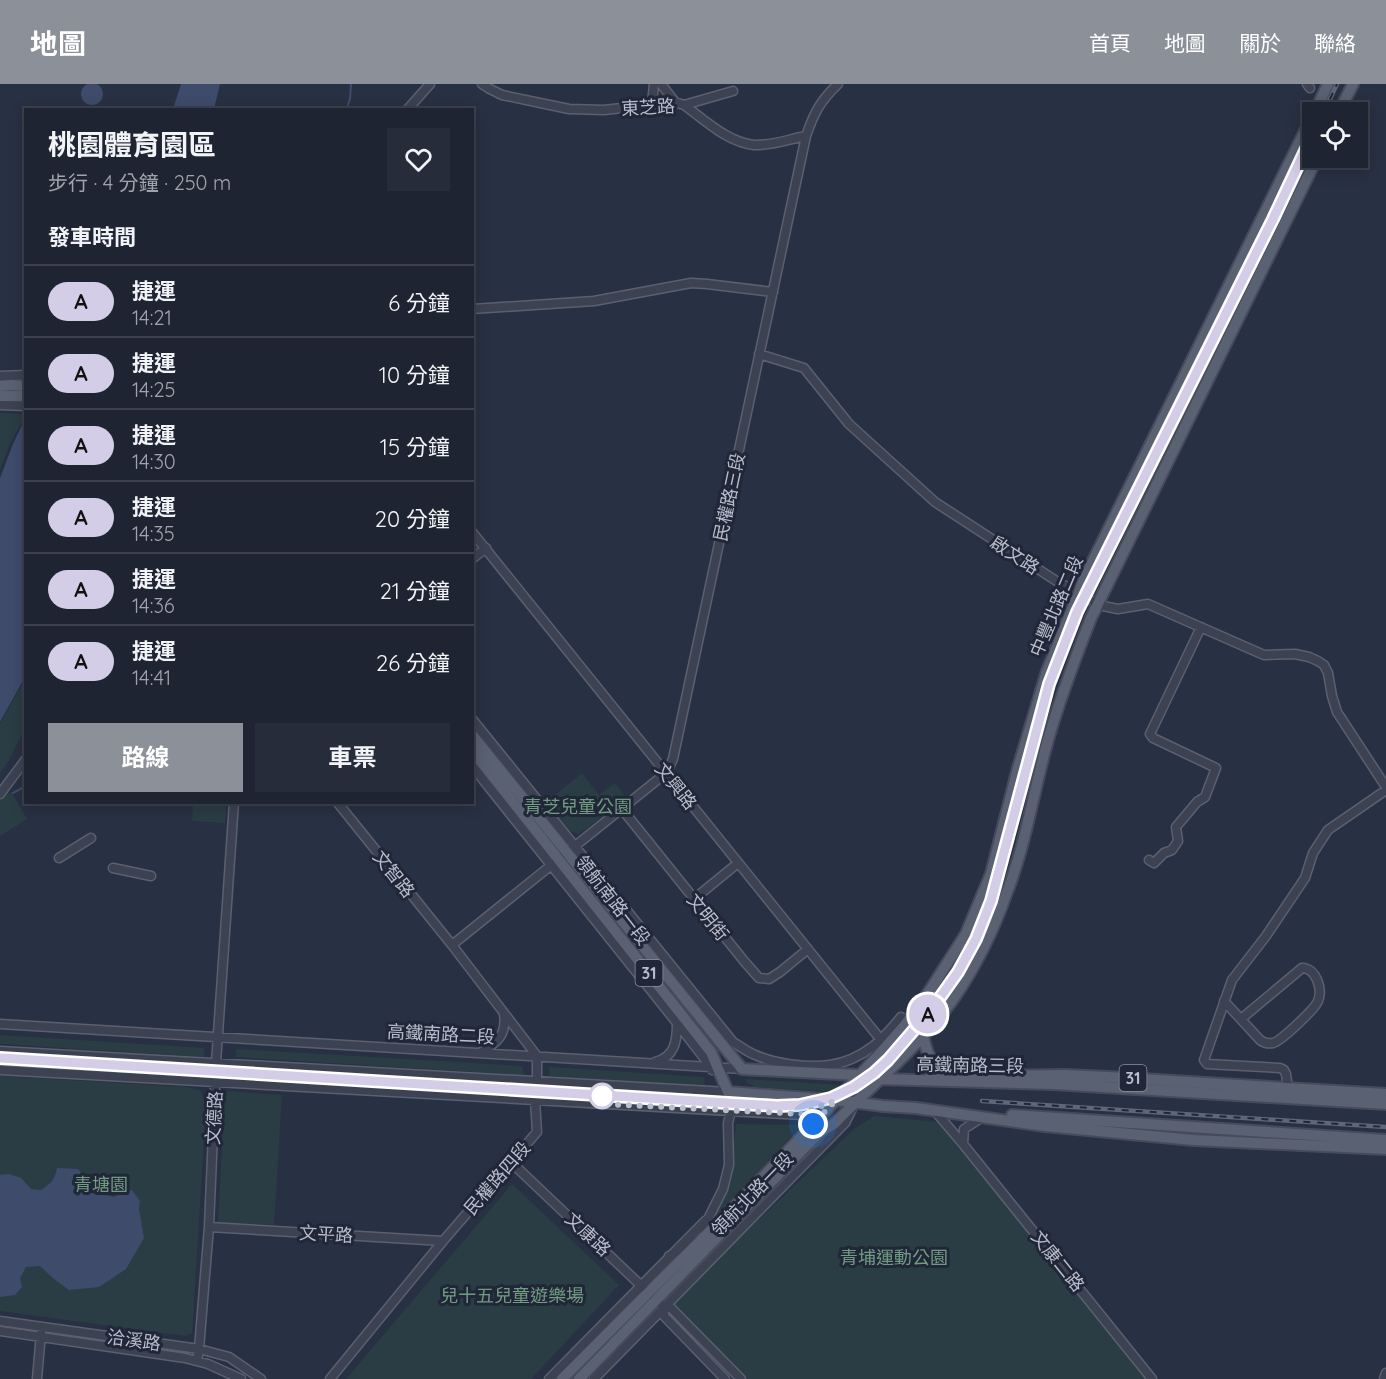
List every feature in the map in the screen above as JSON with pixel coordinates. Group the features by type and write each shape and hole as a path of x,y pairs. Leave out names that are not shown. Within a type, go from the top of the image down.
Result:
{"main road":[{"path":"1320,102 1328,84"},
{"path":"1344,102 1353,84"},
{"name":"中豐北路二段","path":"836,1100 904,1026 966,934 991,874 1018,768 1047,671 1085,577 1302,137"},
{"name":"中豐北路二段","path":"856,1102 923,1037 954,999 981,952 1008,891 1046,747 1069,671 1097,604 1312,168"},
{"path":"0,386 22,391"},
{"path":"0,396 22,391"},
{"name":"領航南路一段","path":"474,738 711,1052 714,1067 728,1092"},
{"name":"領航南路一段","path":"474,752 718,1040"},
{"path":"923,1037 928,1056 937,1067 974,1074"},
{"name":"31","path":"718,1040 742,1069"},
{"name":"高鐵南路二段","path":"742,1069 858,1075 880,1079"},
{"name":"高鐵南路三段","path":"880,1079 911,1075 974,1074 991,1077 1064,1075 1386,1094"},
{"path":"934,1081 991,1077"},
{"name":"高鐵南路三段","path":"880,1079 1054,1084 1386,1104"},
{"path":"1288,1088 1326,1100"},
{"path":"728,1092 934,1110 1386,1140"},
{"name":"領航北路一段","path":"579,1379 704,1237 836,1100"},
{"name":"領航北路一段","path":"562,1379 653,1296 818,1134 835,1123 856,1102"},
{"path":"934,1110 1045,1126 1194,1140 1386,1149"},
{"path":"1289,1134 1339,1147"}],"street":[{"path":"409,108 430,84"},
{"name":"東芝路","path":"482,84 502,95 569,109 604,110 680,103 728,137 754,145 806,136"},
{"path":"652,104 654,84"},
{"path":"661,84 680,103 733,91"},
{"name":"民權路三段","path":"666,773 673,759 806,136 813,116 824,97 838,84"},
{"path":"474,309 594,301 691,283 773,292"},
{"name":"啟文路","path":"759,354 804,368 849,424 935,502 1061,584 1097,604 1118,609 1148,604 1264,655 1295,654 1309,657 1324,665 1337,712 1386,788"},
{"path":"0,376 22,391 0,405"},
{"name":"文興路","path":"474,534 881,1040"},
{"path":"474,557 486,548"},
{"path":"1149,860 1154,863 1164,853 1172,850 1178,841 1176,827 1197,802 1205,797 1216,768 1153,738 1150,734 1200,627"},
{"name":"領航南路一段","path":"474,722 677,1023 704,1058 714,1067"},
{"path":"0,794 24,762"},
{"name":"領航南路一段","path":"474,768 563,856 702,1003"},
{"path":"537,1056 452,945 666,773"},
{"path":"1288,1088 1286,1074 1280,1068 1207,1064 1204,1060 1232,980 1266,936 1305,878 1313,853 1323,835 1386,788"},
{"name":"文德路","path":"197,1361 200,1349 209,1227 216,1063 234,804"},
{"name":"文智路","path":"339,804 452,945"},
{"name":"文明街","path":"622,809 759,978 769,979 808,949"},
{"path":"59,858 91,838"},
{"path":"694,899 738,863"},
{"path":"113,868 151,876"},
{"path":"1224,1001 1263,1043 1273,1043 1280,1040 1312,1010 1319,1000 1317,980 1313,972 1308,968 1302,968 1241,1019"},
{"path":"702,1003 734,1042 753,1054 771,1060 803,1065 831,1065 854,1059 881,1040 901,1017"},
{"name":"31","path":"702,1003 718,1040"},
{"path":"480,1053 499,1039 506,1023 504,1014"},
{"path":"651,1063 660,1061 674,1047 677,1039 677,1023"},
{"name":"高鐵南路二段","path":"0,1024 742,1069"},
{"path":"0,1051 728,1092 731,1111 728,1123 729,1165 723,1189 705,1225 704,1237 669,1256"},
{"name":"民權路四段","path":"330,1379 442,1240 537,1132 535,1100 537,1056"},
{"path":"0,1070 802,1114 836,1100"},
{"name":"文康二路","path":"934,1110 1152,1379"},
{"path":"963,1144 964,1129 981,1118"},
{"name":"文康路","path":"511,1162 653,1296 671,1308 741,1379"},
{"name":"領航北路一段","path":"594,1379 653,1296 669,1256 708,1218"},
{"name":"文平路","path":"209,1227 442,1240"},
{"name":"文康路","path":"653,1296 664,1316 725,1379"},
{"name":"領航北路一段","path":"549,1379 653,1296"},
{"name":"洽溪路","path":"0,1321 200,1349 229,1357 261,1379"},
{"path":"37,1379 41,1327"},
{"name":"洽溪路","path":"0,1332 185,1358 208,1364 241,1379"},
{"path":"1384,1379 1386,1373"}],"green space":[{"path":"0,413 24,414 24,419 10,443 0,470"},
{"path":"24,681 24,731 0,773 0,724"},
{"name":"青芝兒童公園","path":"582,773 599,795 615,783 626,797 577,834 570,831 546,802"},
{"path":"11,791 27,819 0,836 0,801"},
{"path":"193,804 227,804 225,823 192,821"},
{"path":"0,1035 204,1048 204,1057 0,1044"},
{"path":"236,1049 522,1066 524,1075 236,1057"},
{"path":"549,1067 704,1077 705,1086 549,1076"},
{"name":"青塘園","path":"0,1076 187,1087 201,1091 206,1107 192,1333 186,1336 0,1311"},
{"path":"746,1079 841,1085 838,1092 755,1087 747,1083"},
{"path":"225,1091 282,1095 274,1225 218,1222"},
{"name":"青埔運動公園","path":"874,1116 939,1122 1029,1230 1145,1379 748,1379 675,1308 674,1300 854,1129"},
{"path":"736,1124 802,1125 709,1224 732,1162"},
{"name":"兒十五兒童遊樂場","path":"512,1184 619,1285 531,1379 346,1379"}],"water":[{"path":"92,83 100,86 103,94 100,102 92,105 84,102 81,94 84,86"},
{"path":"181,84 220,84 214,108 173,108"},
{"path":"24,421 24,679 0,722 0,478"},
{"path":"57,1168 78,1169 97,1192 113,1197 132,1190 140,1201 139,1209 144,1238 126,1269 99,1287 69,1290 40,1266 26,1267 20,1278 22,1287 15,1295 0,1297 0,1175 9,1174 21,1178 31,1189 41,1190 52,1181"}],"waterway":[{"path":"347,108 351,84"},
{"path":"13,793 24,787"}],"railway":[{"path":"1329,102 1337,84"},
{"path":"0,1058 777,1106 800,1105 830,1098 854,1087 888,1060 931,1010 958,972 976,940 991,901 1049,684 1078,612 1302,157"},
{"path":"982,1101 1386,1127"}],"metro line":[{"name":"A","path":"0,1058 777,1106 818,1102 846,1091 865,1080 888,1060 931,1010 958,972 976,939 991,901 1049,684 1077,612 1302,157"}],"route":[{"path":"602,1096 605,1104 802,1114 836,1100 813,1124"}]}
